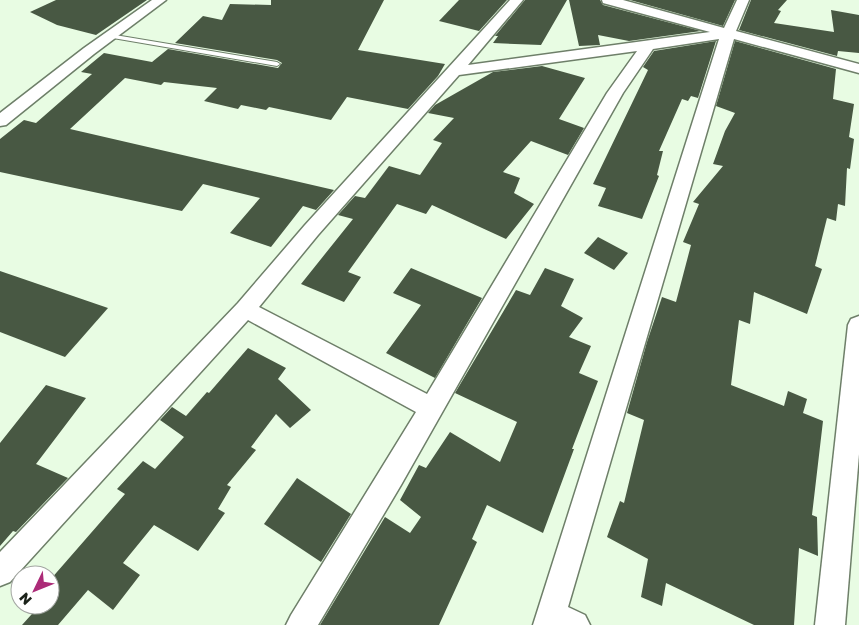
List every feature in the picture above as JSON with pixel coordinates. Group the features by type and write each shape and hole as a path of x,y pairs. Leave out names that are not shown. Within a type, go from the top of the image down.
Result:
{"street":[{"path":"0,121 160,0"},
{"path":"0,572 245,309 277,270 457,71 517,0"},
{"path":"608,0 859,69"},
{"path":"558,622 728,34 743,0"},
{"path":"457,71 728,34"},
{"path":"302,625 615,93 648,45"},
{"path":"245,309 431,408"},
{"path":"830,625 859,325"}],"lane":[{"path":"110,36 277,64"}],"building":[{"path":"56,0 147,0 96,35 57,25 30,12"},
{"path":"271,0 384,0 358,50 445,64 438,76 408,109 347,97 331,120 269,107 266,110 241,105 238,109 204,101 217,88 164,82 161,85 125,78 70,129 334,190 316,210 303,206 271,247 230,233 260,198 203,184 182,211 0,172 0,139 24,120 36,123 92,74 81,72 104,53 152,62 168,49 278,68 282,63 277,60 175,43 203,16 222,20 230,4 271,5"},
{"path":"459,0 507,0 479,31 439,21"},
{"path":"525,0 567,0 541,45 493,43 498,36 495,36"},
{"path":"569,0 600,0 603,5 701,31 629,41 598,35 600,45 579,46"},
{"path":"630,0 735,0 723,26"},
{"path":"751,0 787,0 778,10 781,11 774,23 834,32 831,10 859,15 859,53 838,51 837,56 739,30"},
{"path":"716,41 698,98 691,96 688,101 682,99 659,151 663,151 657,175 659,176 642,219 598,206 606,188 593,184 648,70 643,67 654,51"},
{"path":"735,41 836,69 833,99 854,104 849,137 854,139 850,169 847,168 845,206 838,204 836,221 827,218 815,266 822,269 807,314 754,292 750,324 739,320 731,385 784,406 788,391 807,399 803,413 823,421 812,515 817,517 818,556 799,548 794,625 754,625 666,583 662,606 641,597 648,559 607,537 620,501 624,503 644,420 627,413 647,342 662,297 676,302 691,245 683,242 699,204 693,202 723,166 713,164 725,131 735,113 716,106"},
{"path":"542,66 585,78 559,119 584,128 568,155 531,141 503,172 520,178 514,193 534,204 506,239 432,205 426,214 397,204 348,272 361,277 344,302 301,284 353,219 338,215 355,196 365,198 389,166 420,175 442,143 433,140 454,118 428,113 435,105 493,72"},
{"path":"598,237 628,253 614,270 584,253"},
{"path":"411,268 482,298 435,378 386,353 421,305 393,293"},
{"path":"545,268 574,279 561,306 583,318 569,337 591,346 579,373 598,381 543,533 487,505 472,539 477,542 439,625 320,625 385,517 410,533 421,517 400,500 419,465 426,468 450,432 500,462 517,422 455,393 516,290 530,295"},
{"path":"0,271 108,308 65,357 0,332"},
{"path":"248,348 286,368 278,379 311,410 290,428 276,414 251,447 256,450 227,485 231,487 218,509 225,513 198,551 154,525 123,563 140,575 113,610 88,590 58,625 22,625 31,615 60,615 60,569 125,494 117,489 143,461 155,469 184,437 160,420 172,407 186,416 207,392 209,393"},
{"path":"46,385 86,398 36,464 68,478 0,546 0,443"},
{"path":"297,478 351,514 321,562 264,524"}]}
